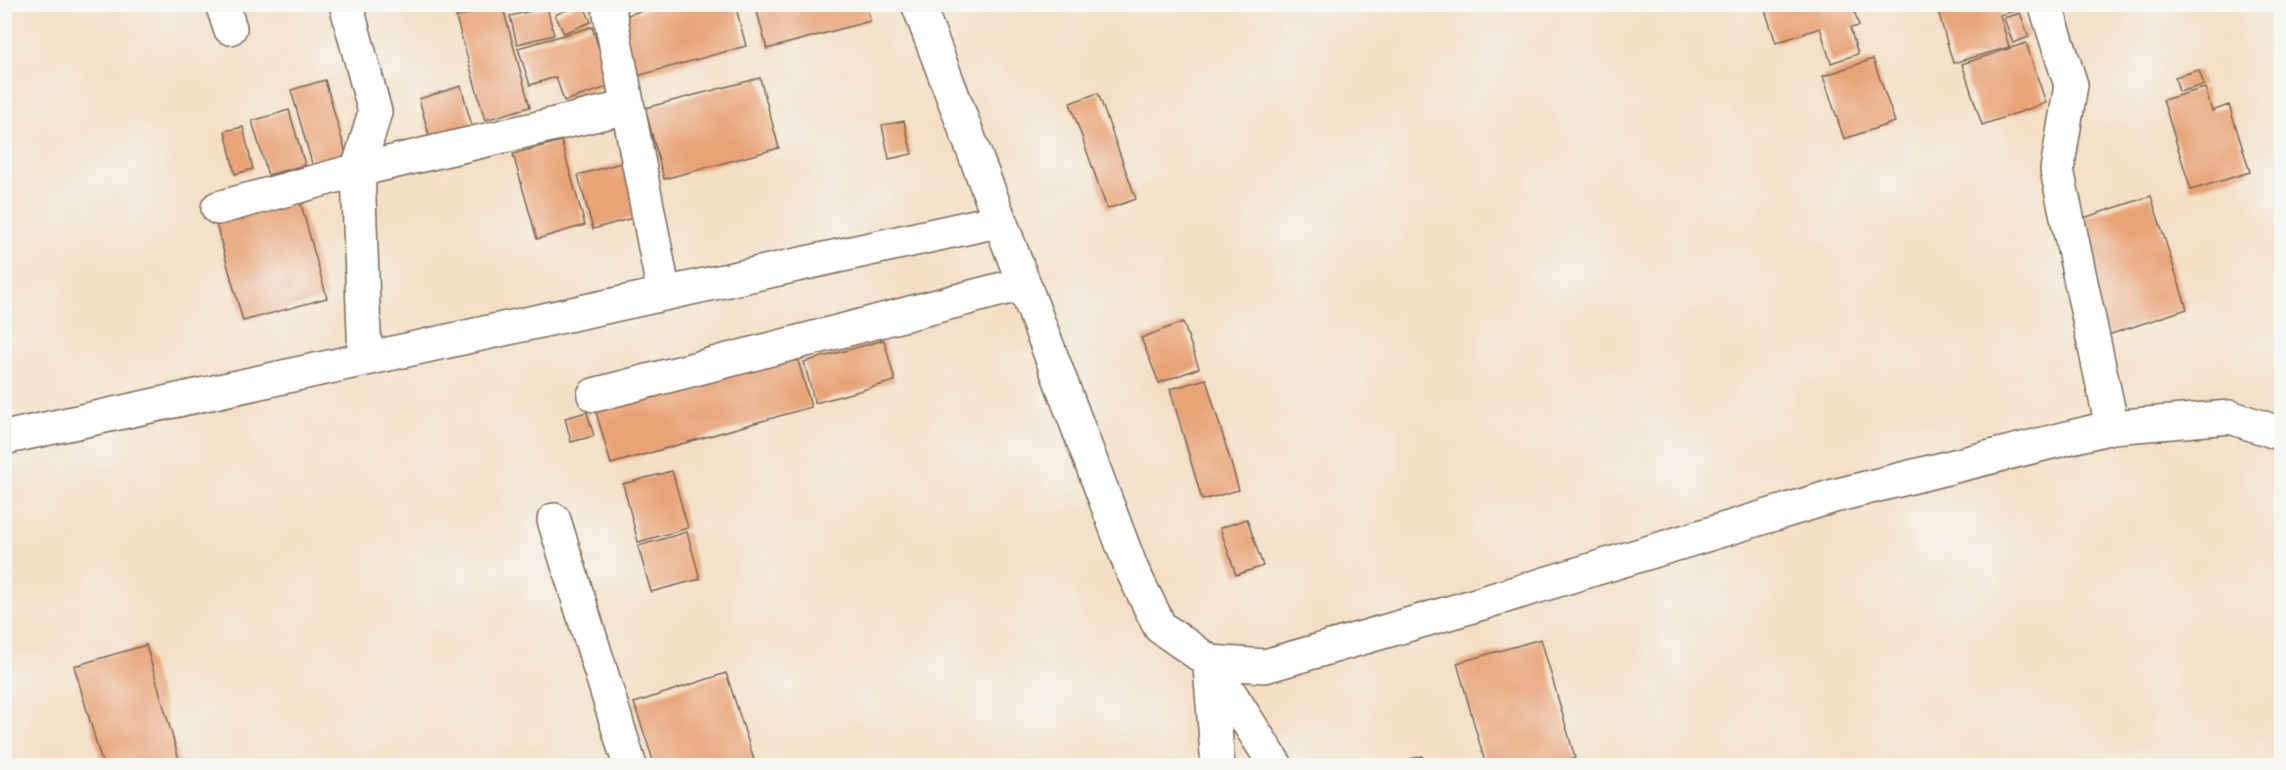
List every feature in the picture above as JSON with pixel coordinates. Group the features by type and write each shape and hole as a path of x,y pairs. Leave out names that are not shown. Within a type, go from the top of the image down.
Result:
{"street":[{"path":"346,4 375,112 358,170 365,359"},
{"path":"608,4 664,294"},
{"path":"918,4 998,221 1132,570 1160,627 1210,662 1276,765"},
{"path":"2046,4 2071,85 2057,170 2112,426"},
{"path":"218,208 358,170 628,107"},
{"path":"4,438 998,221"},
{"path":"594,395 1022,284"},
{"path":"1210,662 1265,666 1466,608 1834,496 2112,426 2230,417 2281,433"},
{"path":"554,520 630,765"},
{"path":"1210,662 1218,765"}],"building":[{"path":"502,4 530,107 485,120 456,17"},
{"path":"583,4 591,22 564,33 555,15"},
{"path":"664,4 735,4 746,46 637,76 621,17"},
{"path":"755,4 866,4 870,21 767,49"},
{"path":"1763,4 1852,4 1859,26 1850,28 1858,54 1831,63 1820,28 1776,43"},
{"path":"1936,4 2019,4 2021,9 2000,15 2009,47 1953,63"},
{"path":"547,7 554,35 517,44 510,16"},
{"path":"2020,13 2029,37 2013,43 2004,18"},
{"path":"592,27 611,86 564,101 556,77 530,85 518,48"},
{"path":"2026,43 2046,103 1982,125 1962,64"},
{"path":"1873,59 1895,122 1844,139 1823,76"},
{"path":"2199,70 2204,85 2179,92 2175,77"},
{"path":"760,78 779,148 664,179 645,108"},
{"path":"325,80 347,157 313,167 291,90"},
{"path":"461,86 473,130 431,142 419,99"},
{"path":"2205,88 2212,111 2229,105 2250,172 2191,190 2163,100"},
{"path":"1098,93 1136,199 1107,209 1070,103"},
{"path":"289,110 305,165 268,175 252,121"},
{"path":"904,121 912,154 889,159 882,125"},
{"path":"243,127 253,169 235,174 225,131"},
{"path":"561,141 585,225 537,239 513,154"},
{"path":"628,161 643,215 593,229 578,175"},
{"path":"2151,196 2187,309 2108,335 2071,222"},
{"path":"300,201 327,298 243,321 216,224"},
{"path":"1183,322 1199,368 1159,383 1141,338"},
{"path":"884,340 895,381 815,403 804,362"},
{"path":"795,349 811,407 611,464 594,405"},
{"path":"1206,379 1239,490 1202,500 1170,389"},
{"path":"587,412 594,436 571,442 565,418"},
{"path":"672,471 688,528 638,542 623,484"},
{"path":"1247,519 1263,566 1236,575 1220,528"},
{"path":"687,532 700,579 651,592 638,546"},
{"path":"1541,639 1575,758 1550,766 1486,766 1457,663"},
{"path":"146,645 181,766 103,766 74,666"},
{"path":"726,673 756,766 655,766 634,703"},
{"path":"1422,756 1425,766 1389,766 1389,765"}]}
